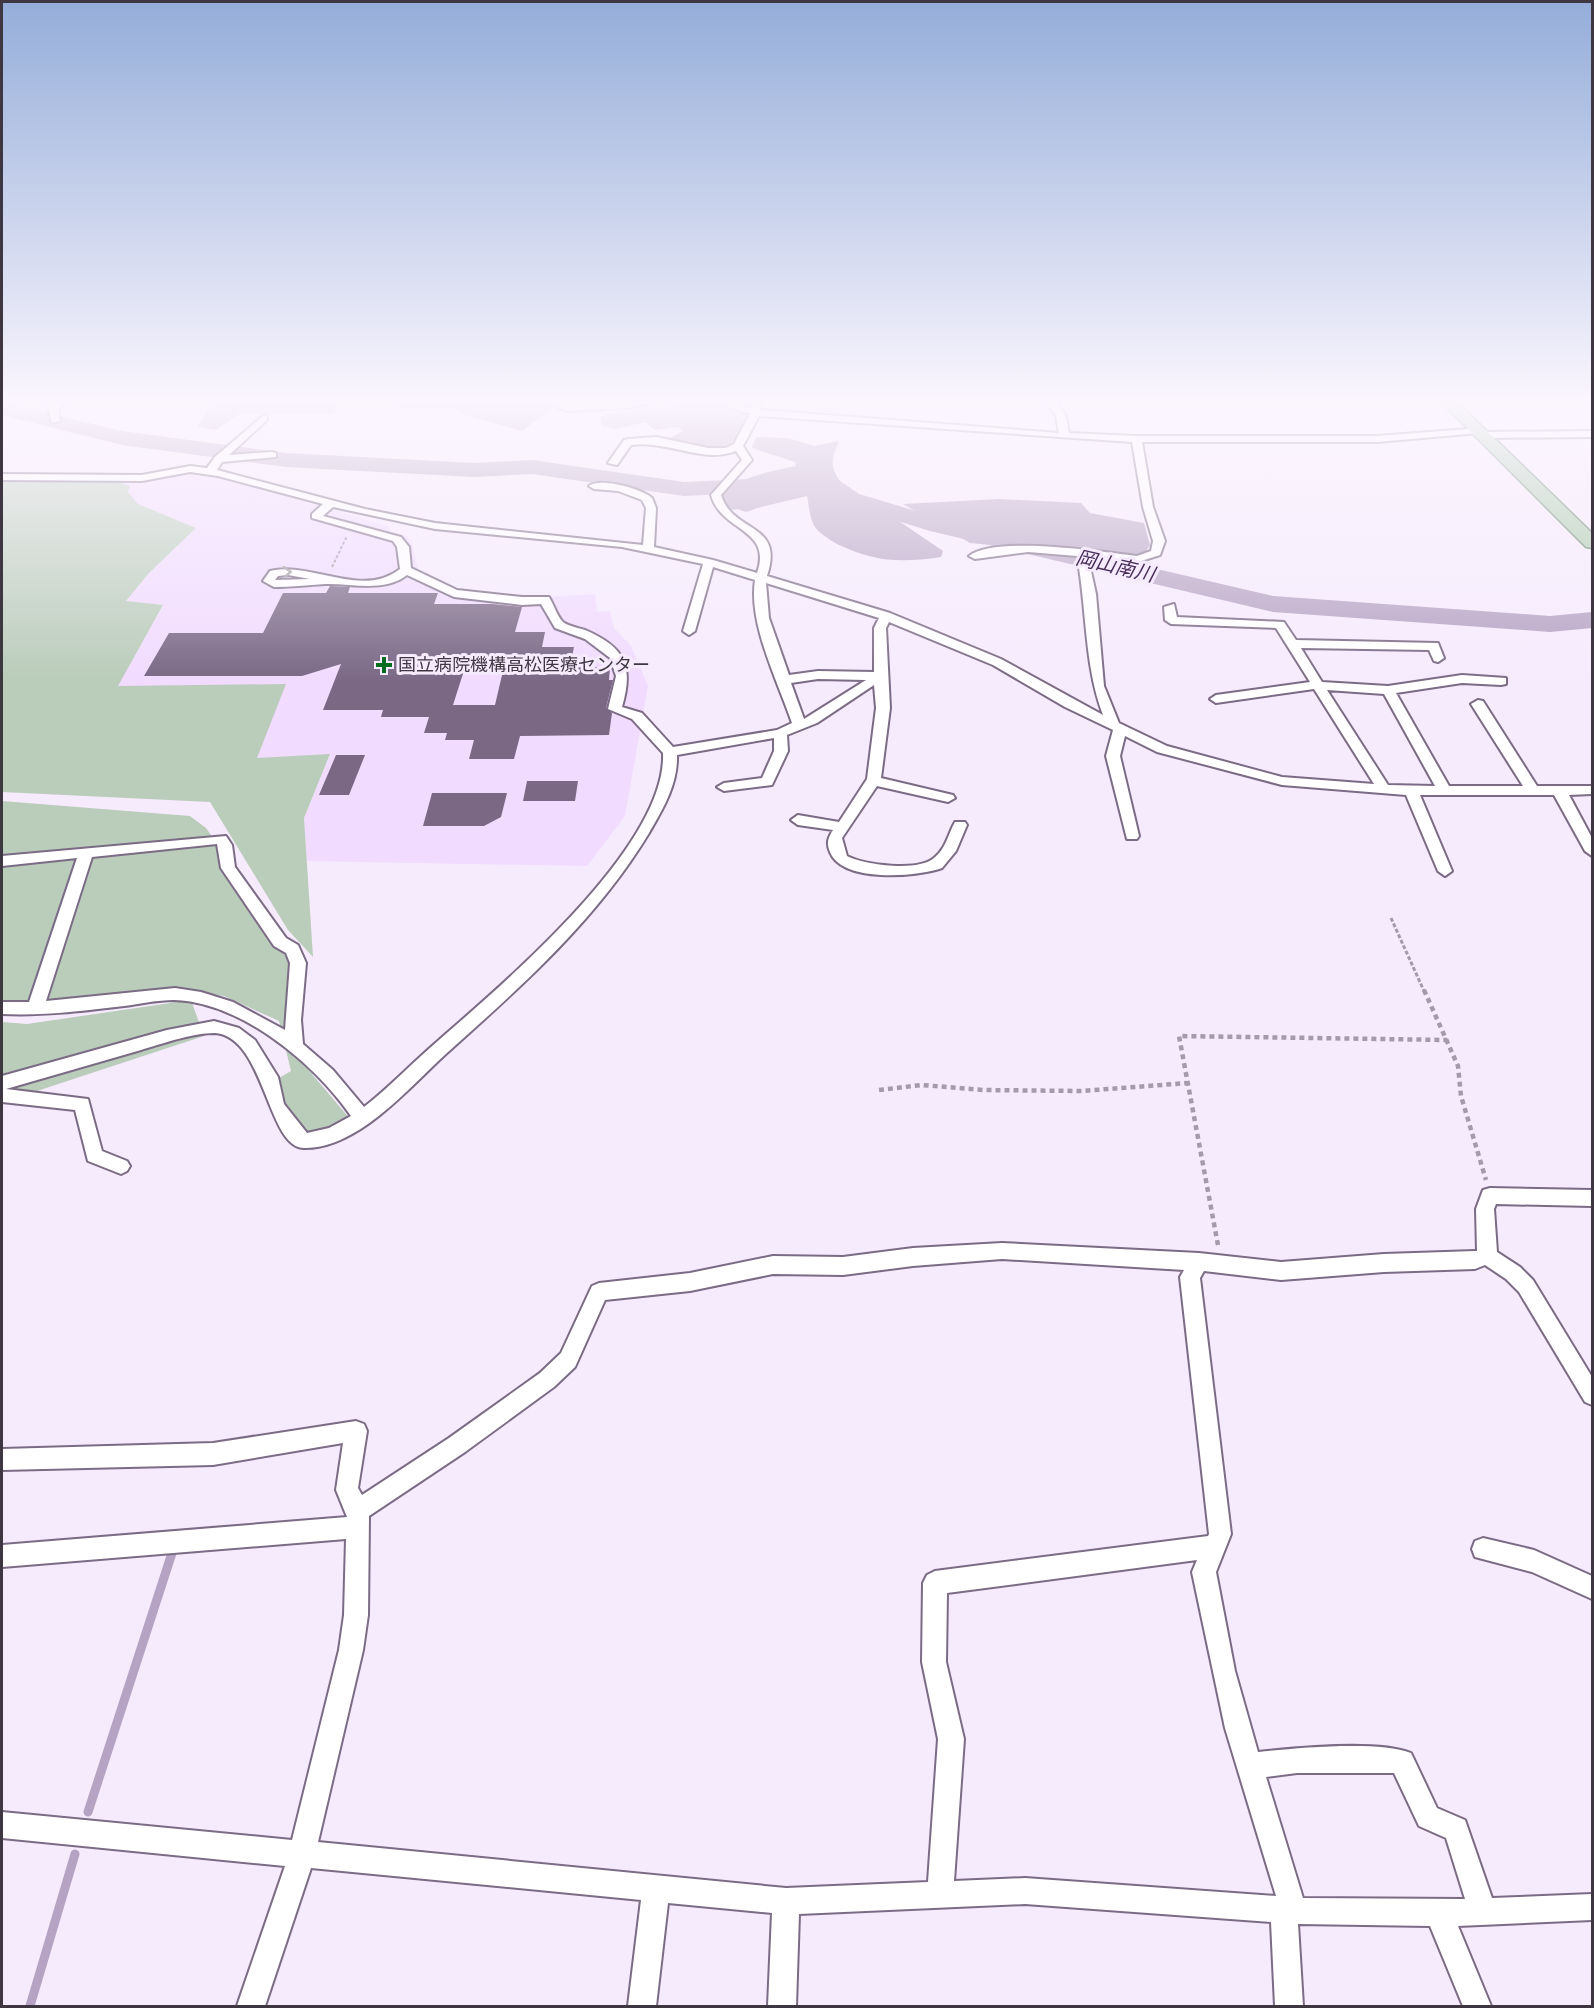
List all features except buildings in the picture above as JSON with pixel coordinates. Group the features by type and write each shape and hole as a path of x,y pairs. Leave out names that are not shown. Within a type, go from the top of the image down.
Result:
{"main road":[{"path":"1544,494 1591,540"}],"street":[{"path":"291,494 363,512 435,526 529,537 622,544 709,562 886,616 997,662 1070,704 1162,749 1282,781 1411,791 1593,790"},
{"path":"635,494 647,498 651,508 648,549"},
{"path":"717,494 717,503 727,514 767,548 762,578 762,610 799,724"},
{"path":"975,556 1034,547 1138,559 1156,553 1159,541 1146,494"},
{"path":"330,504 317,514 323,520 387,536 402,543 406,570"},
{"path":"347,527 363,512"},
{"path":"1082,554 1090,594 1098,686 1117,727 1113,756 1132,836"},
{"path":"689,631 709,562"},
{"path":"325,581 388,581 406,570"},
{"path":"2,1083 166,1036 214,1027 233,1033 249,1045 269,1077 276,1104 289,1126 303,1141 326,1137 347,1128 361,1117 516,981 560,940 599,895 636,844 660,801 671,766 669,752 637,716 615,709 622,674 618,659 583,632 559,625 545,600 522,601 454,593 406,570"},
{"path":"1170,608 1171,620 1280,625 1384,789"},
{"path":"886,616 880,627 880,676 883,708 879,753 873,781 835,838 835,847 841,859 855,866 877,869 927,868 938,863 952,846 960,825"},
{"path":"1294,644 1434,646 1438,658"},
{"path":"784,680 818,675 880,676"},
{"path":"669,752 780,733 849,698 880,676"},
{"path":"1216,699 1317,685 1388,690 1462,679 1502,681"},
{"path":"1388,690 1445,791"},
{"path":"1478,705 1533,790"},
{"path":"724,787 767,782 781,751 780,733"},
{"path":"873,781 948,798"},
{"path":"1559,790 1593,852"},
{"path":"1411,791 1445,871"},
{"path":"798,820 842,827"},
{"path":"2,861 221,839 225,845 228,868 280,942 292,949 298,963 292,1020 295,1047"},
{"path":"35,1010 86,853"},
{"path":"2,1008 35,1010 176,994 221,1002 267,1026 295,1047 352,1102 361,1117"},
{"path":"2,1095 82,1104 94,1156 121,1166"},
{"path":"1487,1256 1485,1209 1490,1196 1593,1197"},
{"path":"2,1556 358,1519 547,1380 568,1360 599,1292 690,1281 773,1265 843,1266 913,1257 1002,1251 1199,1262 1281,1271 1384,1263 1475,1260 1487,1256"},
{"path":"1487,1256 1513,1273 1526,1286 1593,1395"},
{"path":"1199,1262 1190,1277 1220,1534 1204,1572 1223,1671 1283,1869 1289,1910 1289,2007"},
{"path":"2,1459 213,1454 356,1431 347,1490 358,1519 356,1615 351,1650 303,1854 251,2007"},
{"path":"940,1895 951,1739 934,1662 934,1583 1214,1547"},
{"path":"1483,1549 1534,1561 1593,1588"},
{"path":"1250,1766 1297,1760 1402,1762 1428,1817 1456,1829 1483,1912"},
{"path":"2,1825 786,1901 1025,1891 1289,1910 1483,1912 1593,1907"},
{"path":"642,2007 656,1888"},
{"path":"782,2007 786,1901"},
{"path":"1438,1912 1477,2007"}],"path":[{"path":"325,581 347,527"},
{"path":"1390,918 1458,1066 1461,1096 1490,1196"},
{"path":"1221,1264 1179,1036 1447,1040"},
{"path":"879,1090 922,1085 983,1090 1082,1091 1187,1083"}],"shaded area":[{"name":"国立病院機構高松医療センター","path":"127,494 276,494 389,526 390,532 407,536 411,541 418,569 436,580 466,592 532,598 595,594 597,612 610,611 614,628 631,646 648,686 625,816 587,866 307,861 304,818 330,755 257,759 117,686 163,606 126,601 149,573 195,528 138,504"},
{"path":"859,494 943,551 941,557 913,560 876,558 850,550 823,535 811,517 807,496 746,512 738,509 732,510 721,503 720,495"},
{"path":"999,499 1081,503 1090,513 1144,523 1150,545 1144,555 1138,557 1045,544 1001,546 970,543 903,504"}],"green space":[{"path":"2,494 129,494 138,504 196,528 149,573 126,601 163,605 118,686 286,684 257,758 330,754 304,818 313,957 288,930 210,802 2,792"},
{"path":"2,801 190,816 206,828 218,845 222,866 237,894 292,964 285,1019 307,1068 350,1119 331,1131 302,1135 279,1105 279,1078 291,1071 279,1021 224,996 179,989 88,995 33,1004 2,1003"},
{"path":"191,1000 204,1036 31,1093 2,1084 2,1022 27,1024"}],"waterway":[{"name":"岡山南川","path":"835,494 939,526 1273,604 1550,624 1592,620"},
{"path":"88,1812 172,1553"},
{"path":"30,2006 75,1854"}],"place":[{"name":"国立病院機構高松医療センター","path":"384,665"}]}
